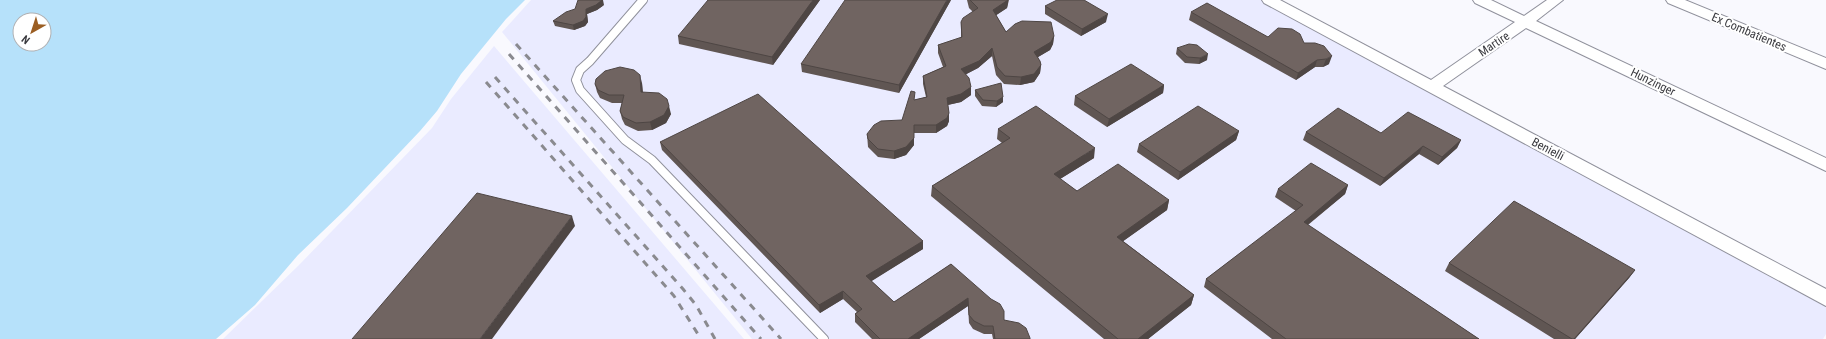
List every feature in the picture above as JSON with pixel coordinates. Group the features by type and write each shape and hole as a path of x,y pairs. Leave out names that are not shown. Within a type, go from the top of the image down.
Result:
{"street":[{"name":"Benielli","path":"1270,0 1826,298"},
{"name":"Hunzinger","path":"1480,0 1826,165"},
{"name":"Martire","path":"1431,87 1556,0"},
{"name":"Ex Combatientes","path":"1673,0 1826,64"}],"lane":[{"path":"643,0 590,61 580,70 576,80 580,90 625,140 652,160 824,339"}],"shaded area":[{"path":"531,0 1262,0 1826,307 1826,334 1823,339 752,339 502,32"},
{"path":"494,46 744,339 223,339 299,265 432,128 451,99"}],"water":[{"path":"0,0 525,0 506,19 461,74 437,111 420,131 347,208 298,255 255,305 216,339 0,339"}],"building":[{"path":"578,0 602,0 596,5 586,9 586,17 583,21 573,25 553,21 566,12 575,9"},
{"path":"708,0 813,0 772,57 678,36"},
{"path":"845,0 947,0 899,85 801,64"},
{"path":"970,0 1008,0 993,10 1006,32 1015,24 1022,21 1051,22 1054,36 1051,42 1034,52 1041,65 1034,74 1021,77 1005,76 997,67 992,48 979,61 961,69 969,78 971,87 961,94 947,98 949,113 947,118 936,125 914,125 914,138 906,147 894,151 878,149 868,139 867,134 874,125 881,121 902,120 911,91 915,92 914,100 927,97 923,76 946,66 938,45 962,37 961,22 963,18 978,8"},
{"path":"1057,0 1084,0 1108,14 1082,29 1045,6"},
{"path":"1207,3 1268,37 1278,28 1292,29 1300,34 1304,43 1315,43 1324,46 1332,56 1326,59 1317,60 1298,73 1191,12"},
{"path":"1189,44 1197,45 1208,54 1200,58 1187,57 1177,48"},
{"path":"1131,64 1164,85 1109,119 1075,96"},
{"path":"620,67 634,70 640,75 641,92 659,93 667,99 669,106 664,115 650,122 636,123 623,117 620,111 624,95 609,95 598,90 595,84 596,79 605,71"},
{"path":"1001,83 1003,97 997,101 983,100 975,90"},
{"path":"758,94 923,241 866,276 894,302 951,264 991,299 1000,304 1004,311 1004,320 1019,323 1026,328 1030,339 995,339 993,326 984,326 974,321 969,315 968,298 908,339 880,339 855,314 862,309 843,291 819,305 660,142"},
{"path":"1036,106 1095,148 1054,174 1077,191 1118,164 1169,200 1117,237 1194,295 1138,339 1118,339 932,186 1010,138 998,129"},
{"path":"1198,106 1239,131 1180,172 1139,144"},
{"path":"1338,108 1381,133 1408,112 1461,140 1442,157 1423,146 1384,178 1306,132"},
{"path":"1311,163 1348,185 1304,222 1479,339 1286,339 1206,279 1303,205 1278,189"},
{"path":"477,193 572,216 480,339 352,339"},
{"path":"1514,201 1635,270 1574,339 1449,263"}],"railway":[{"path":"516,44 781,339"},
{"path":"509,54 761,339"},
{"path":"495,77 683,289 696,305 715,339"},
{"path":"486,82 674,296 701,339"}]}
